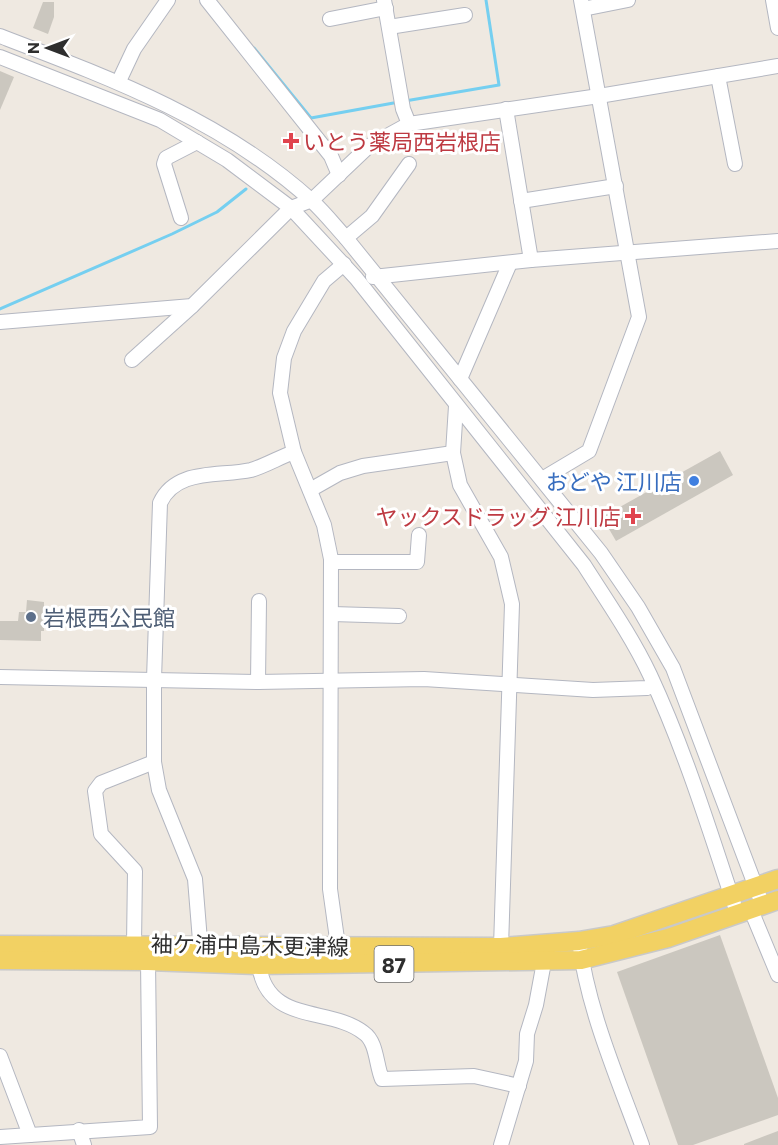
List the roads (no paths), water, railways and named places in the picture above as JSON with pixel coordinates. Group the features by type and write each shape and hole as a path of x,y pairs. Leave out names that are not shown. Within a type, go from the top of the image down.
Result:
{"main road":[{"name":"袖ケ浦中島木更津線","path":"0,945 134,944 201,954 338,946 501,947 579,941 614,935 778,879"},
{"name":"87","path":"0,960 148,961 201,954 260,965 581,960 668,938 757,908"}],"street":[{"path":"119,81 134,49 168,0"},
{"path":"207,0 331,156 339,175"},
{"path":"542,479 590,452 639,317 582,4 628,0"},
{"path":"773,0 778,28"},
{"path":"330,19 385,4 403,109 409,123"},
{"path":"389,27 465,15"},
{"path":"0,36 119,81 194,118 245,148 312,200 379,277 542,479 620,580 673,668 755,887 757,908 778,975"},
{"path":"0,57 160,120 227,160 291,208 344,264 584,565 617,616 654,685 684,760 731,895 757,908"},
{"path":"132,360 192,306 291,208 312,200 369,146 409,123 599,96 778,66"},
{"path":"718,76 735,164"},
{"path":"506,109 531,260"},
{"path":"182,218 164,164 166,158 196,142"},
{"path":"346,238 372,216 410,164"},
{"path":"521,201 616,186"},
{"path":"356,278 531,260 778,241"},
{"path":"460,379 510,263"},
{"path":"338,946 330,889 332,562 324,525 294,452 280,393 284,358 310,302 324,281 344,264"},
{"path":"0,322 192,306"},
{"path":"456,406 453,453 460,484 506,570 513,622 508,683 501,947"},
{"path":"201,954 195,879 159,790 154,762 159,514 164,494 184,479 252,469 294,452"},
{"path":"310,490 340,473 363,466 453,453"},
{"path":"332,562 417,562 419,535"},
{"path":"258,682 259,601"},
{"path":"332,614 399,616"},
{"path":"0,677 258,682 424,679 593,690 647,688 654,685"},
{"path":"134,944 135,871 101,834 95,791 101,783 154,762"},
{"path":"579,941 581,960 605,1042 642,1145"},
{"path":"0,1137 150,1127 148,961"},
{"path":"501,1145 526,1060 527,1034 536,1005 544,962"},
{"path":"260,965 267,988 280,1003 299,1012 349,1024 366,1033 374,1044 375,1063 382,1079 474,1076 519,1086"},
{"path":"0,1056 30,1135"},
{"path":"79,1130 84,1145"}],"waterway":[{"path":"405,101 499,85 486,0"},
{"path":"254,48 311,118 399,102"},
{"path":"0,309 172,234 217,212 246,189"}],"place":[{"name":"いとう薬局西岩根店","path":"291,141"},
{"name":"おどや 江川店","path":"694,481"},
{"name":"ヤックスドラッグ 江川店","path":"633,516"},
{"name":"岩根西公民館","path":"31,617"}]}
